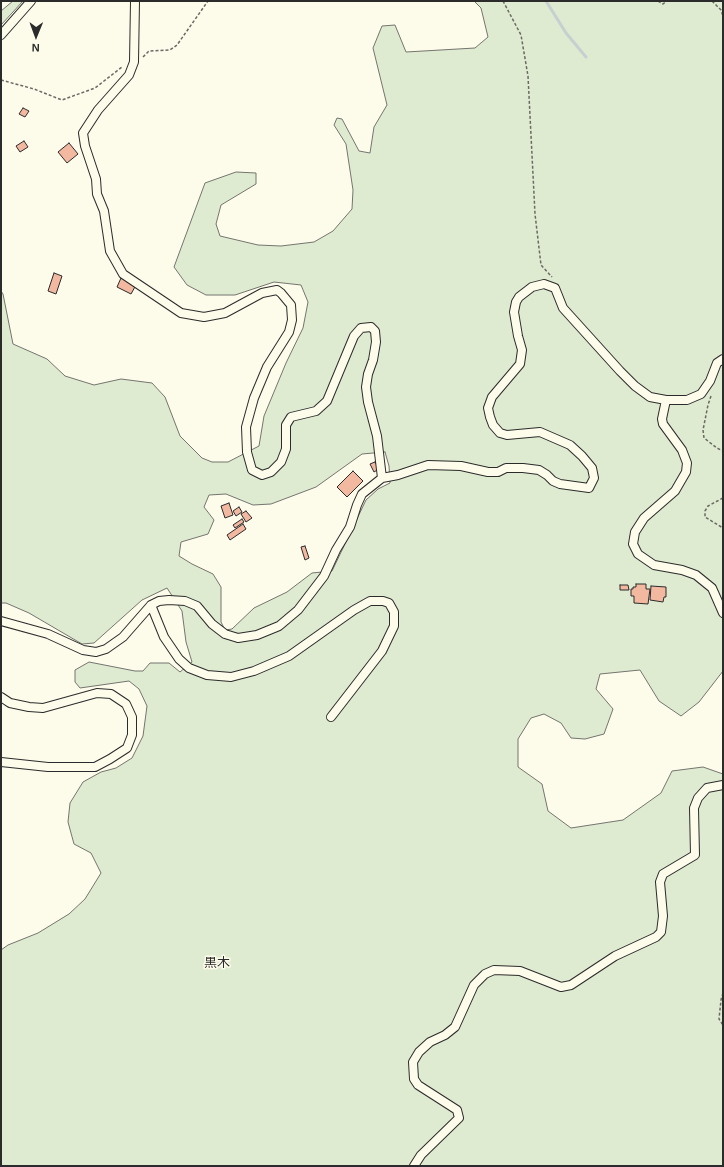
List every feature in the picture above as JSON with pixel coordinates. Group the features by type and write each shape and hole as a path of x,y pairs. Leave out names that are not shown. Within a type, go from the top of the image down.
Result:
{"street":[{"path":"1,35 31,1"},
{"path":"135,1 134,62 128,75 98,110 83,133 85,146 96,179 97,194 104,211 110,251 123,274 181,313 204,317 225,313 262,293 276,290 281,293 291,305 292,320 289,332 267,367 254,398 246,427 247,452 252,470 262,475 271,472 281,462 286,449 286,425 291,417 316,411 327,402 354,336 361,328 371,327 375,331 376,342 366,387 368,402 377,436 382,478"},
{"path":"1,621 48,634 83,650 96,652 106,649 123,636 151,606 159,601 169,600 185,601 197,606 212,624 225,634 238,638 257,635 279,626 298,610 324,576 336,550 350,527 362,494 382,478 398,475 428,465 461,466 488,472 498,472 506,468 523,468 539,470 560,484 589,488 594,478 592,468 570,445 540,432 507,435 495,430 492,425 488,408 492,397 520,364 522,350 514,312 516,302 519,297 532,287 544,284 555,288 563,308 620,371 635,386 650,397 666,400 687,400 701,394 710,381 717,363 723,359"},
{"path":"666,400 662,419 663,424 682,450 687,463 686,472 675,491 644,518 635,532 633,544 638,554 654,566 682,570 696,575 712,588 723,613"},
{"path":"151,606 164,637 178,659 189,668 207,675 231,677 254,671 289,656 354,610 370,601 383,601 389,603 394,612 394,626 382,651 331,717"},
{"path":"1,697 10,703 28,707 43,708 97,693 110,694 126,704 132,717 132,735 126,748 95,767 48,767 1,762"},
{"path":"414,1166 421,1155 459,1118 457,1110 418,1085 414,1079 413,1062 418,1052 430,1042 445,1035 455,1027 474,985 485,974 494,970 520,971 561,987 571,985 615,956 656,936 661,932 663,916 660,882 663,874 695,855 694,808 698,798 707,788 723,785"}],"path":[{"path":"1,80 34,89 62,100 95,88 128,62 138,61 149,51 170,50 177,45 208,1"},
{"path":"503,1 521,35 528,76 535,214 541,265 552,277 555,288"},
{"path":"658,1 664,4 667,1"},
{"path":"712,1 717,4 723,16"},
{"path":"710,381 712,392 703,430 704,438 723,451"},
{"path":"723,498 708,506 705,517 723,528"},
{"path":"723,993 719,1019 723,1026"}],"green space":[{"path":"13,1 23,1 1,25 1,11"},
{"path":"474,1 723,1 723,671 699,702 681,716 659,701 640,670 600,674 596,689 613,709 604,734 585,739 571,738 561,723 544,714 531,718 518,739 518,767 542,784 548,811 571,828 623,820 661,793 672,771 703,767 723,774 723,1166 1,1166 1,950 8,945 38,933 69,914 85,899 101,873 91,853 74,844 68,822 70,803 83,782 101,772 116,768 132,758 143,736 147,706 139,689 129,681 80,688 75,682 75,670 89,662 135,671 143,671 150,663 169,663 180,672 192,662 186,642 182,611 167,588 142,600 94,643 82,644 29,613 6,603 1,603 1,291 3,294 13,344 47,359 65,376 94,385 121,379 152,383 165,397 180,436 202,458 212,462 228,462 259,446 264,416 286,363 303,328 308,302 301,285 274,282 235,295 206,295 187,285 174,267 205,183 236,172 256,173 256,184 221,205 216,224 220,236 258,245 281,246 314,242 333,231 352,209 353,190 346,144 334,125 337,118 342,119 359,151 370,153 374,127 387,105 373,48 382,26 395,25 406,52 475,48 488,37 481,8","holes":["385,452 389,466 390,483 378,489 366,500 332,571 312,573 287,592 254,608 232,629 225,630 221,622 221,587 213,574 179,556 181,542 208,534 214,520 204,507 209,495 226,494 253,505 271,504 316,487 362,454"]}],"building":[{"path":"23,108 29,111 25,117 19,114"},
{"path":"24,141 28,147 20,152 16,146"},
{"path":"69,143 78,154 67,163 58,152"},
{"path":"54,273 62,276 56,294 48,291"},
{"path":"121,278 136,285 131,294 117,287"},
{"path":"375,462 379,469 374,472 370,464"},
{"path":"353,471 363,481 347,497 337,487"},
{"path":"229,503 233,515 225,518 221,506"},
{"path":"239,507 242,512 236,516 233,511"},
{"path":"246,511 252,518 246,522 241,514"},
{"path":"242,519 244,522 235,528 233,525"},
{"path":"243,524 246,529 230,540 227,535"},
{"path":"305,546 309,558 305,560 301,547"},
{"path":"636,584 646,584 646,589 650,589 648,604 634,603 634,596 631,596 631,589 636,587"},
{"path":"620,585 628,585 629,590 620,590"},
{"path":"651,586 666,587 666,597 664,597 663,602 650,600"}],"waterway":[{"path":"546,1 566,33 586,57"}],"district":[{"name":"黒木","path":"217,963"}]}
